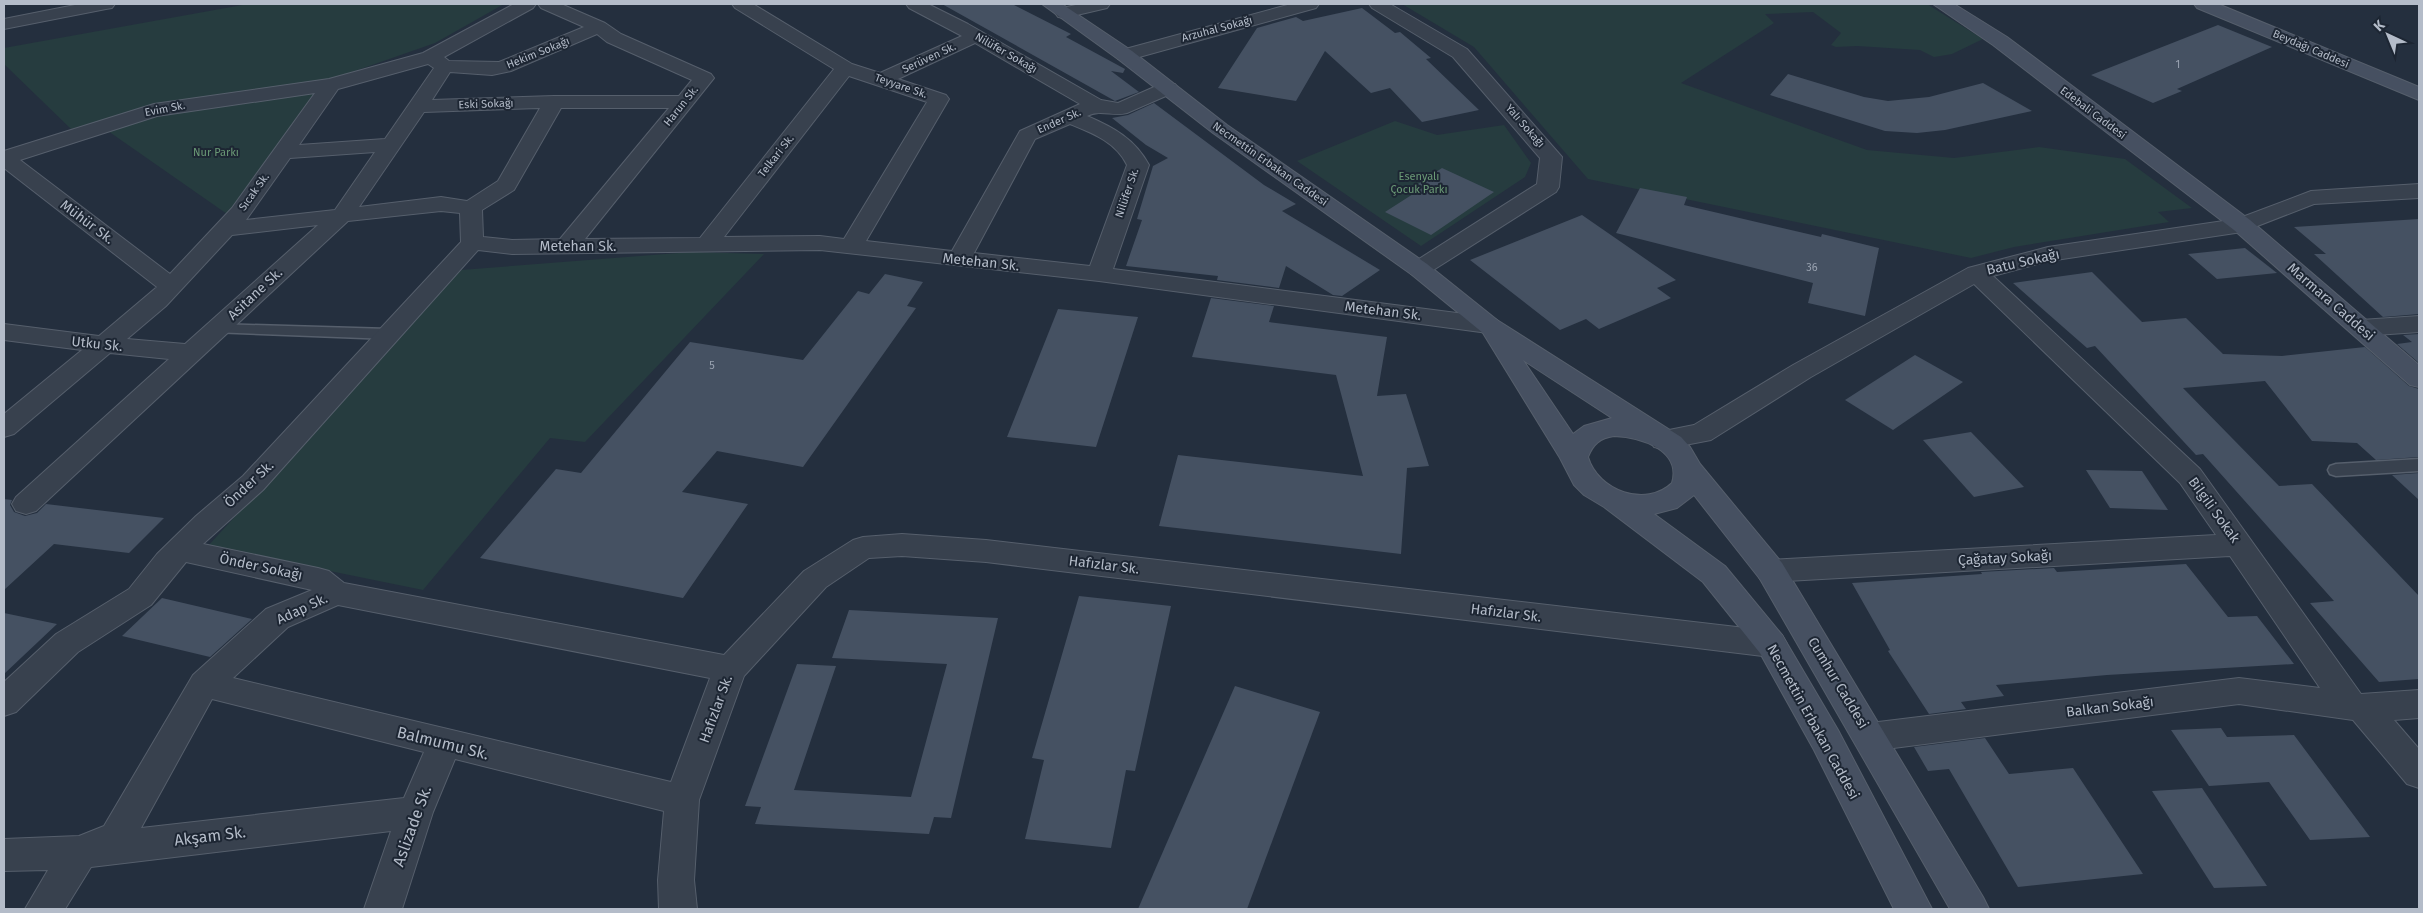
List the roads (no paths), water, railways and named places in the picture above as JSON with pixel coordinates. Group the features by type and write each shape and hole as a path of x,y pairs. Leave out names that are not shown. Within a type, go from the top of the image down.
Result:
{"main road":[{"name":"Edebali Caddesi","path":"1942,4 2000,41 2242,225"},
{"name":"Beydağı Caddesi","path":"2203,4 2419,94"},
{"name":"Necmettin Erbakan Caddesi","path":"1057,8 1125,55 1220,129 1419,269 1488,325 1673,450 1688,482 1681,493 1669,501 1652,505 1633,505 1614,500"},
{"name":"Marmara Caddesi","path":"2242,225 2419,379"},
{"name":"Necmettin Erbakan Caddesi","path":"1488,325 1574,457 1576,470 1585,482 1598,492 1614,500 1714,574 1771,644 1826,740 1913,909"},
{"path":"1574,457 1577,445 1586,436 1600,429 1617,427 1636,428 1673,450"},
{"name":"Cumhur Caddesi","path":"1673,450 1770,571 1870,737 1970,909"}],"street":[{"path":"4,15 14,4"},
{"path":"4,24 106,4"},
{"path":"331,85 437,61 527,4"},
{"path":"553,6 586,4"},
{"name":"Teyyare Sk.","path":"741,4 845,68 939,99 851,246"},
{"name":"Nilüfer Sokağı","path":"915,4 976,36 1094,104"},
{"path":"1057,8 1101,4"},
{"name":"Arzuhal Sokağı","path":"1125,55 1310,4"},
{"name":"Yalı Sokağı","path":"1378,4 1460,53 1552,157 1548,188 1419,269"},
{"name":"Harun Sk.","path":"553,6 599,28 614,38 704,78 567,246"},
{"name":"Hekim Sokağı","path":"437,61 492,69 504,67 599,28"},
{"name":"Serüven Sk.","path":"882,80 976,36"},
{"name":"Asitane Sk.","path":"26,504 343,214 417,106 437,61"},
{"name":"Telkari Sk.","path":"706,245 845,68"},
{"name":"Sıcak Sk.","path":"4,428 157,302 240,213 331,85"},
{"name":"Evim Sk.","path":"4,158 154,110 331,85"},
{"name":"Ender Sk.","path":"959,260 1027,135 1094,104 1120,109 1168,88"},
{"path":"225,229 441,204 472,208 506,185 554,102"},
{"name":"Eski Sokağı","path":"417,106 554,102 684,102"},
{"name":"Nilüfer Sk.","path":"1069,116 1109,133 1135,158 1138,165 1099,274"},
{"path":"284,152 391,145"},
{"name":"Mühür Sk.","path":"4,158 171,286"},
{"name":"Batu Sokağı","path":"1673,450 1802,371 1976,273 2048,254 2242,225 2311,198 2419,190"},
{"path":"472,208 472,242"},
{"name":"Metehan Sk.","path":"472,242 512,247 820,243 959,260 1099,274 1488,325"},
{"name":"Önder Sk.","path":"4,702 67,643 140,597 168,562 206,523 253,484 472,242"},
{"name":"Bilgili Sokak","path":"1976,273 2190,476 2357,707 2419,774"},
{"path":"2361,328 2419,324"},
{"name":"Utku Sk.","path":"4,332 105,345 191,353"},
{"path":"4,354 29,336"},
{"name":"Çağatay Sokağı","path":"1770,571 2239,545"},
{"name":"Hafızlar Sk.","path":"678,909 676,880 682,800 730,668 815,579 863,548 902,546 986,551 1771,644"},
{"name":"Önder Sokağı","path":"180,550 318,579 336,593"},
{"name":"Adap Sk.","path":"80,852 117,837 204,684 277,618 336,593 730,668"},
{"name":"Balmumu Sk.","path":"204,684 682,800"},
{"name":"Balkan Sokağı","path":"1870,737 2239,691 2357,707 2419,704"},
{"name":"Aslizade Sk.","path":"383,909 415,812 444,743"},
{"name":"Akşam Sk.","path":"4,855 80,852 415,812"},
{"path":"44,909 80,852"}],"lane":[{"path":"217,330 389,334"},
{"path":"2336,470 2419,465"}],"park label":[{"name":"Nur Parkı","path":"216,152"},
{"name":"Esenyalı Çocuk Parkı","path":"1419,182"}]}
